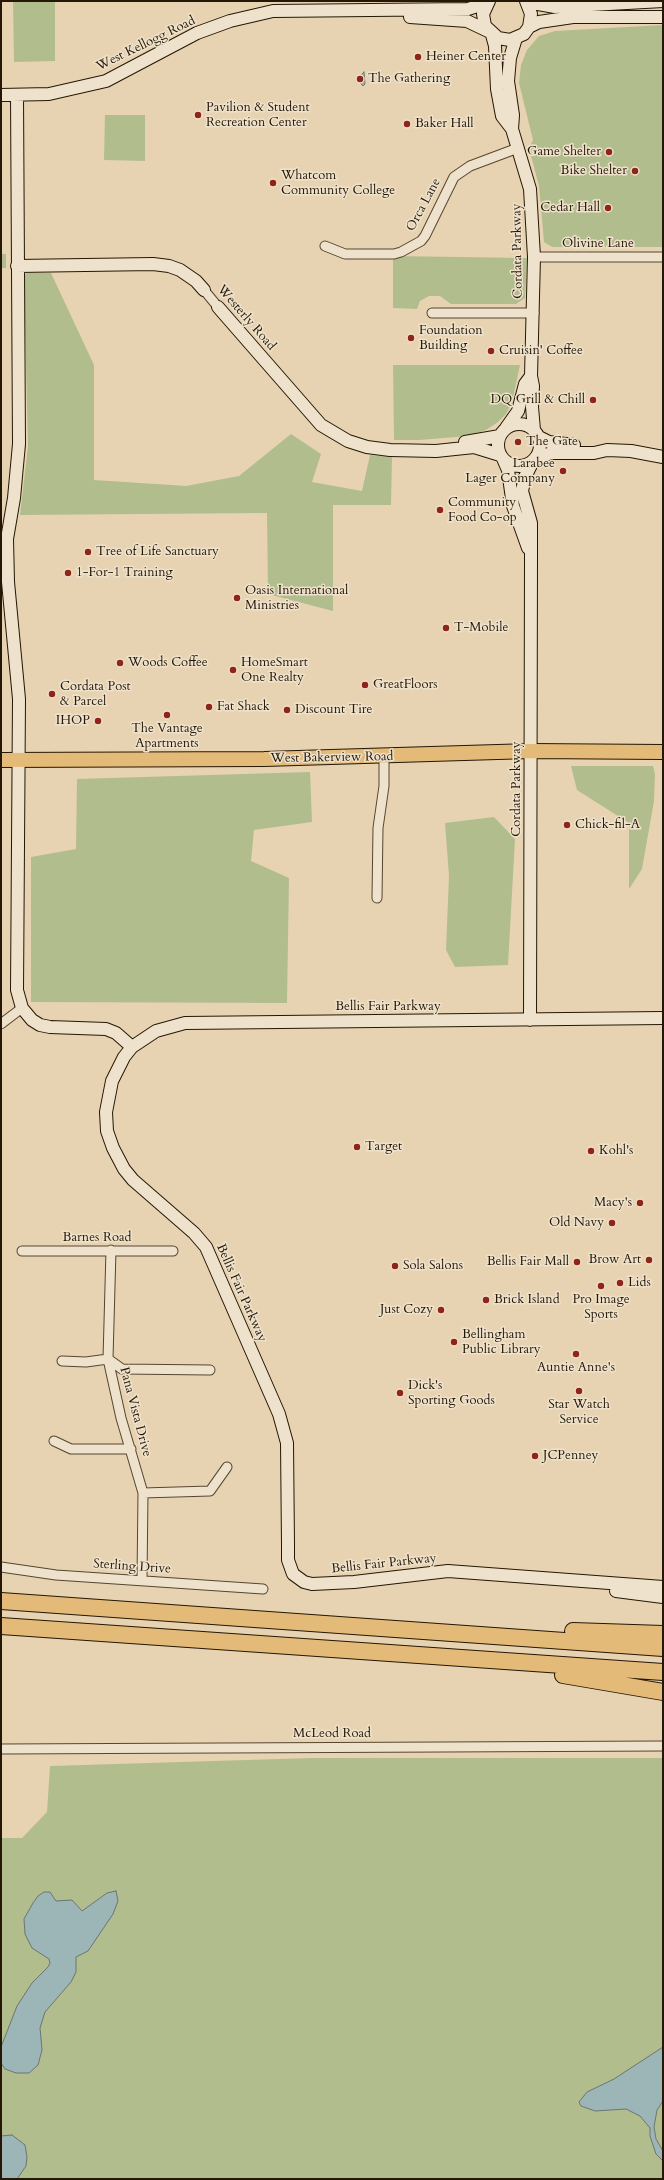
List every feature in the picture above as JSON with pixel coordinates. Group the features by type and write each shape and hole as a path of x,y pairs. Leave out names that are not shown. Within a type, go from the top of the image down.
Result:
{"highway":[{"path":"1,1601 663,1648"},
{"path":"365,1626 663,1634"},
{"path":"1,1627 663,1672"},
{"path":"419,1656 562,1674 663,1692"}],"main road":[{"name":"West Bakerview Road","path":"1,760 384,757 531,751 663,752"}],"street":[{"path":"526,2 555,7 663,1"},
{"name":"West Kellogg Road","path":"255,17 273,11 468,9 488,2"},
{"name":"Cordata Parkway","path":"488,2 483,14 496,46 497,89 502,116 512,129 530,189 534,257 534,313 531,376 533,386 532,407 537,433"},
{"path":"516,38 524,34 529,27 531,14 526,2"},
{"path":"529,27 539,22 573,17 663,16"},
{"name":"West Kellogg Road","path":"1,95 62,92 106,81 198,33 230,21 255,17 425,17 467,21 504,40 516,38"},
{"name":"Cordata Parkway","path":"512,129 513,115 508,81 510,58 516,38"},
{"path":"17,95 19,444 14,498 4,539 18,685 17,990 22,1008 32,1020 40,1025 50,1027 106,1029 116,1033 132,1046"},
{"name":"Orca Lane","path":"325,246 345,254 394,254 401,252 421,241 425,236 454,177 470,166 518,148"},
{"name":"Olivine Lane","path":"534,257 663,257"},
{"name":"Westerly Road","path":"17,266 153,264 169,266 191,277 321,425 348,442 367,447 397,450 430,449 436,451 474,447 502,458"},
{"path":"432,313 534,313"},
{"name":"Cordata Parkway","path":"502,433 518,411 525,384 531,376"},
{"path":"607,450 594,445 559,444 537,433 529,426 517,424 502,433 498,443 502,458 518,467 551,453 594,453 607,450 631,451 663,457"},
{"name":"Westerly Road","path":"430,449 436,446 502,433"},
{"path":"534,461 541,448 537,433"},
{"name":"Cordata Parkway","path":"502,458 508,470 513,506 531,558"},
{"name":"Cordata Parkway","path":"530,1020 531,523 522,491 525,477 534,461"},
{"path":"377,898 378,828 384,786 384,757"},
{"path":"1,1024 22,1008"},
{"name":"Bellis Fair Parkway","path":"663,1018 185,1022 162,1029 143,1038 132,1046 124,1057 112,1081 106,1112 107,1131 113,1148 124,1170 133,1180 194,1233 206,1247 279,1414 285,1430 288,1458 288,1560 293,1574 304,1582 312,1584 354,1582 448,1571 576,1582 663,1587"},
{"name":"Pana Vista Drive","path":"111,1250 108,1359 121,1418 131,1449 142,1493 142,1580"},
{"name":"Barnes Road","path":"22,1251 173,1251"},
{"path":"62,1361 86,1362 108,1359 122,1369 210,1370"},
{"path":"54,1441 71,1449 131,1449"},
{"path":"142,1493 210,1491 227,1467"},
{"name":"Sterling Drive","path":"1,1567 56,1575 263,1589"},
{"name":"Bellis Fair Parkway","path":"576,1582 608,1590 663,1597"},
{"name":"McLeod Road","path":"1,1749 663,1746"}],"green space":[{"path":"13,1 55,1 55,61 14,62"},
{"path":"663,25 663,247 552,247 544,242 539,186 529,148 533,140 519,83 521,65 527,50 539,36 555,31"},
{"path":"105,115 145,115 145,161 104,160"},
{"path":"1,254 6,254 6,268 1,268"},
{"path":"393,256 527,258 525,298 516,304 451,304 440,296 429,296 420,301 417,309 393,308"},
{"path":"26,273 51,273 94,365 94,480 186,486 239,476 291,434 321,454 312,482 362,491 370,455 392,457 391,505 333,505 333,611 268,594 267,513 20,515 28,446 24,278"},
{"path":"393,365 520,365 512,402 506,414 498,422 486,430 468,436 420,440 394,440"},
{"path":"571,766 653,766 655,774 654,801 642,869 629,889 629,823 577,790"},
{"path":"310,772 312,822 254,830 251,861 289,878 287,1003 31,1002 31,857 76,849 77,779"},
{"path":"494,817 515,839 508,965 455,967 446,950 449,876 445,823"},
{"path":"312,1758 663,1758 663,2179 1,2179 1,1838 22,1838 47,1812 50,1766"}],"water":[{"path":"364,72 365,84 363,86 357,79"},
{"path":"116,1891 118,1901 113,1914 88,1951 76,1957 76,1972 71,1982 45,2012 40,2028 42,2050 38,2065 29,2073 16,2073 5,2069 1,2063 1,2047 17,2006 32,1983 50,1963 49,1959 32,1948 25,1934 24,1919 33,1903 38,1896 44,1892 50,1892 56,1901 72,1900 82,1911 107,1893"},
{"path":"663,2047 663,2101 657,2110 654,2127 656,2139 663,2151 663,2161 656,2154 650,2136 650,2128 640,2116 626,2109 595,2111 581,2106 579,2102 587,2092 614,2079"},
{"path":"12,2135 25,2145 27,2157 26,2166 17,2179 1,2179 1,2136"}],"place":[{"name":"Heiner Center","path":"418,57"},
{"name":"The Gathering","path":"360,79"},
{"name":"Pavilion & Student Recreation Center","path":"198,115"},
{"name":"Baker Hall","path":"407,124"},
{"name":"Game Shelter","path":"609,152"},
{"name":"Bike Shelter","path":"635,171"},
{"name":"Whatcom Community College","path":"273,183"},
{"name":"Cedar Hall","path":"608,208"},
{"name":"Foundation Building","path":"411,338"},
{"name":"Cruisin' Coffee","path":"491,351"},
{"name":"DQ Grill & Chill","path":"593,400"},
{"name":"The Gate","path":"518,442"},
{"name":"Larabee Lager Company","path":"563,471"},
{"name":"Community Food Co-op","path":"440,510"},
{"name":"Tree of Life Sanctuary","path":"88,552"},
{"name":"1-For-1 Training","path":"68,573"},
{"name":"Oasis International Ministries","path":"237,598"},
{"name":"T-Mobile","path":"446,628"},
{"name":"Woods Coffee","path":"120,663"},
{"name":"HomeSmart One Realty","path":"233,670"},
{"name":"GreatFloors","path":"365,685"},
{"name":"Cordata Post & Parcel","path":"52,694"},
{"name":"Fat Shack","path":"209,707"},
{"name":"Discount Tire","path":"287,710"},
{"name":"The Vantage Apartments","path":"167,715"},
{"name":"IHOP","path":"98,721"},
{"name":"Chick-fil-A","path":"567,825"},
{"name":"Target","path":"357,1147"},
{"name":"Kohl's","path":"591,1151"},
{"name":"Macy's","path":"640,1203"},
{"name":"Old Navy","path":"612,1223"},
{"name":"Brow Art","path":"649,1260"},
{"name":"Bellis Fair Mall","path":"577,1262"},
{"name":"Sola Salons","path":"395,1266"},
{"name":"Lids","path":"620,1283"},
{"name":"Pro Image Sports","path":"601,1286"},
{"name":"Brick Island","path":"486,1300"},
{"name":"Just Cozy","path":"441,1310"},
{"name":"Bellingham Public Library","path":"454,1342"},
{"name":"Auntie Anne's","path":"576,1354"},
{"name":"Star Watch Service","path":"579,1391"},
{"name":"Dick's Sporting Goods","path":"400,1393"},
{"name":"JCPenney","path":"535,1456"}]}
